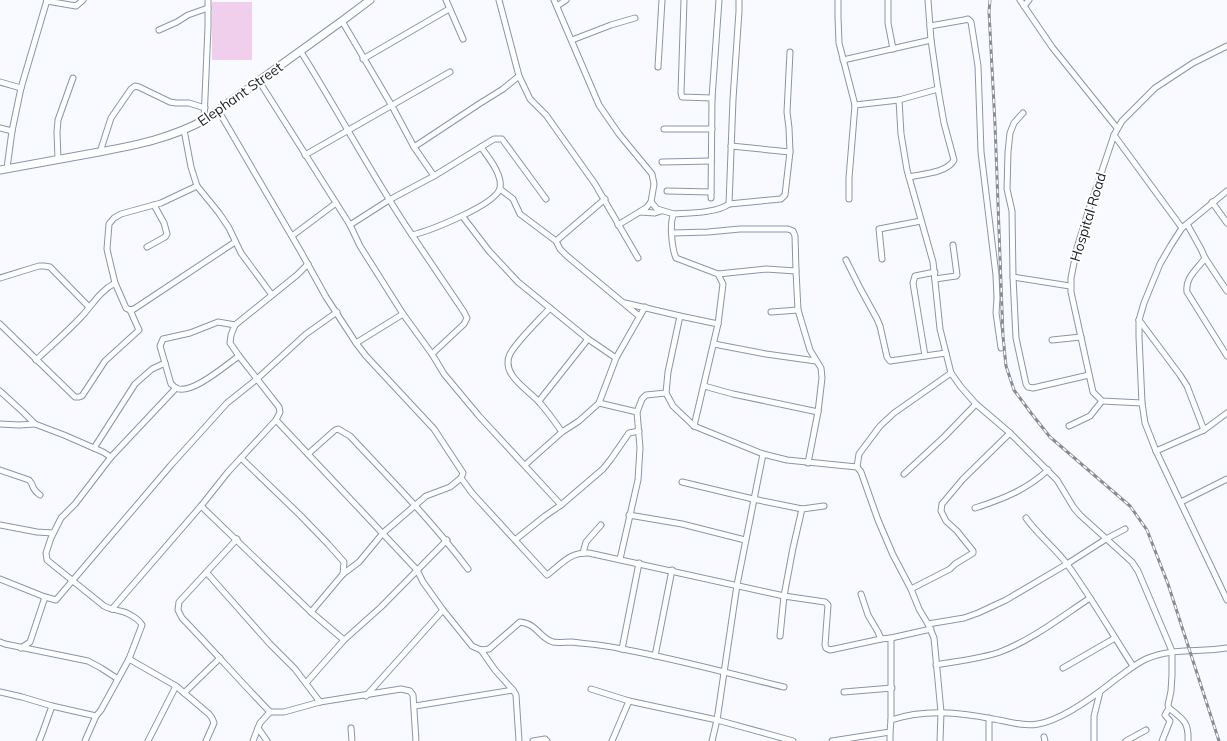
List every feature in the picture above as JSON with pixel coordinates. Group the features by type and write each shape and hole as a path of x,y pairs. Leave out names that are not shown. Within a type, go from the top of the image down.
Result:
{"main road":[{"name":"Elephant Street","path":"4,169 141,144 184,130 204,120 301,52 370,0"}],"street":[{"path":"4,169 21,88 47,0 76,6 83,0"},
{"path":"204,120 208,0"},
{"path":"446,0 463,39"},
{"path":"499,0 519,76 534,104 550,121 595,184 638,258"},
{"path":"554,0 599,105 619,134 652,174 654,184 651,202 646,208 618,225"},
{"path":"557,6 566,0"},
{"path":"658,67 662,0"},
{"path":"684,0 682,97 712,98"},
{"path":"667,191 711,195 712,98 719,0"},
{"path":"729,204 739,0"},
{"path":"838,0 839,43 855,105 849,178 849,200"},
{"path":"888,0 888,23 893,49"},
{"path":"909,177 945,169 951,165 954,160 944,123 938,90 931,40 928,0"},
{"path":"1020,0 1057,52 1117,128"},
{"path":"1024,6 1029,0"},
{"path":"159,30 188,15 208,8"},
{"path":"364,59 450,9"},
{"path":"572,40 611,25 635,18"},
{"path":"930,26 968,19 971,22 978,66 981,152 996,275 996,313 1001,348"},
{"path":"342,21 392,106 414,147 434,176"},
{"path":"843,60 931,40"},
{"name":"Hospital Road","path":"1102,402 1093,392 1070,286 1077,248 1114,135 1122,121 1155,88 1193,63 1227,46"},
{"path":"301,52 389,200 467,318 464,324 432,354"},
{"path":"651,202 655,208 674,214 713,210 724,208 729,204 783,198 785,195 790,152 787,112 790,52"},
{"path":"305,155 450,72"},
{"path":"414,147 503,90 519,76"},
{"path":"58,160 58,120 73,78"},
{"path":"259,81 350,225 360,246 403,314 432,354 444,374 479,416 561,505"},
{"path":"0,82 21,88"},
{"path":"100,152 111,118 131,89 135,86 176,104 189,103 205,108"},
{"path":"855,105 898,100 938,90"},
{"path":"898,100 901,134 909,177 935,272 939,322 951,373 960,387 976,404 1010,433 1048,470 1062,487 1074,508 1132,562 1138,571 1172,651 1171,691 1168,705 1169,708 1165,715 1170,721 1162,741"},
{"path":"218,110 326,297 356,343 371,362 434,429 463,473 461,478 450,486 426,496 383,533 359,562 343,574 311,612"},
{"path":"1023,113 1014,123 1010,133 1007,189 1012,211 1016,338 1026,384 1028,387 1032,388 1089,375"},
{"path":"0,128 12,131"},
{"path":"664,129 712,129"},
{"path":"184,130 191,167 197,186 219,213 241,253 272,295"},
{"path":"1114,135 1184,226 1227,291"},
{"path":"350,225 389,200 434,176 494,139 502,139 546,199"},
{"path":"731,146 790,152"},
{"path":"412,235 463,217 498,193 501,183 495,167 481,147"},
{"path":"662,162 711,161"},
{"path":"0,324 75,397 79,398 82,396 105,361 139,330 130,310 126,308 115,283 107,249 109,224 114,218 121,214 154,205 197,186"},
{"path":"500,189 513,199 520,214 556,241 560,249 567,256 639,316"},
{"path":"1227,191 1184,226 1160,264 1144,303 1139,320 1142,403 1145,423 1156,451 1227,600"},
{"path":"556,241 605,199"},
{"path":"1212,202 1227,223"},
{"path":"292,236 336,203"},
{"path":"147,247 165,237 167,234 164,222 154,205"},
{"path":"640,212 655,213 661,211"},
{"path":"674,214 671,225 674,253 676,258 718,274 766,269 796,271"},
{"path":"463,217 489,251 518,282 588,339 616,358"},
{"path":"882,259 879,229 921,221"},
{"path":"673,233 708,232 746,228 788,229 793,231 795,236 798,310 806,338 821,368 822,378 818,412 808,463"},
{"path":"130,310 134,309 235,242"},
{"path":"935,279 957,275 953,245"},
{"path":"1205,258 1189,279 1186,285 1187,292 1227,356"},
{"path":"846,260 877,319 887,357 890,361 946,353"},
{"path":"112,610 241,458 276,420 280,412 279,407 230,343 231,336 235,324 297,275 308,264"},
{"path":"0,278 39,266 50,267 89,307"},
{"path":"925,356 913,283 915,276 935,272"},
{"path":"694,426 718,324 723,284 718,274"},
{"path":"1013,277 1070,286"},
{"path":"36,360 82,316 107,287 115,283"},
{"path":"624,302 718,324"},
{"path":"525,465 562,432 579,421 599,403 616,358 639,316 646,307"},
{"path":"550,308 510,354 508,363 511,374 539,401 562,432"},
{"path":"771,312 798,310"},
{"path":"0,579 56,600 206,425 227,403 257,379 306,334 337,312"},
{"path":"356,343 403,314"},
{"path":"680,316 668,372 666,393 673,406 694,426 763,454 786,460 857,467"},
{"path":"1139,320 1187,386 1204,430"},
{"path":"235,324 218,322 190,333 163,339 160,346 171,384 176,388 188,388 200,384 239,356"},
{"path":"1052,340 1081,337"},
{"path":"539,401 588,339"},
{"path":"714,344 766,354 816,360"},
{"path":"94,448 135,384 152,369 165,363"},
{"path":"940,741 941,712 934,638 931,629 919,609 911,589 893,555 878,520 865,481 857,467 859,454 880,426 894,413 951,373"},
{"path":"704,386 733,394 818,412"},
{"path":"85,741 96,716 101,710 129,660 142,625 140,622 122,611 112,610 104,606 47,560 46,554 53,533 61,518 75,504 111,457 176,388"},
{"path":"0,391 34,424"},
{"path":"620,559 638,480 640,448 636,412 642,399 646,395 666,393"},
{"path":"1069,426 1090,416 1102,402 1142,403"},
{"path":"599,403 636,412"},
{"path":"904,474 944,437 976,404"},
{"path":"1156,451 1204,430 1227,413"},
{"path":"276,420 417,570 423,582 443,610 472,646 481,650 489,650 520,622 531,624 548,640 555,642 589,644 622,649 784,687"},
{"path":"0,424 34,424 64,435 111,457"},
{"path":"308,454 335,430 343,430 447,540 468,569"},
{"path":"515,540 561,505 603,469 629,433 639,431"},
{"path":"911,589 950,569 955,564 973,554 973,550 946,521 941,511 942,504 963,479 1010,433"},
{"path":"712,741 717,720 737,585 763,454"},
{"path":"241,458 328,544 344,562 343,574"},
{"path":"0,470 29,480 33,490 40,495"},
{"path":"975,508 1004,498 1035,482 1048,470"},
{"path":"461,478 472,493 547,575 569,556 583,553 672,570 784,596 825,602 828,605 825,645 826,648 830,650 881,638 891,638 931,629"},
{"path":"682,482 802,509 824,506"},
{"path":"1181,502 1226,482"},
{"path":"201,506 237,539 311,612 344,640"},
{"path":"780,636 784,596 792,548 802,509"},
{"path":"629,515 682,524 745,540"},
{"path":"1026,518 1067,564 1133,666"},
{"path":"0,525 37,532 53,533"},
{"path":"583,553 586,542 601,525"},
{"path":"928,624 978,614 1006,600 1125,529"},
{"path":"237,539 179,602 178,610 182,618 220,658 240,682 270,712 284,712 320,702 366,696 401,689 410,691 413,696 415,706 416,741"},
{"path":"306,683 344,640 381,607 447,540"},
{"path":"622,649 639,563"},
{"path":"655,656 672,570"},
{"path":"207,573 270,644 295,669 320,702"},
{"path":"861,594 868,615 881,638"},
{"path":"21,648 30,642 45,597"},
{"path":"936,665 988,655 1024,641 1090,598"},
{"path":"366,696 443,610"},
{"path":"890,741 892,688 891,638"},
{"path":"1063,668 1115,638"},
{"path":"0,642 21,648 88,661 118,679"},
{"path":"30,642 35,651"},
{"path":"891,720 912,715 941,712 1036,725 1062,715 1100,692 1133,666 1145,659 1172,651 1218,650 1227,648"},
{"path":"481,650 495,670 514,690 516,695 519,741"},
{"path":"184,693 220,658"},
{"path":"129,660 176,686 212,718 214,723 213,727 206,741"},
{"path":"148,741 176,686"},
{"path":"844,692 892,688"},
{"path":"591,689 629,701 717,720 793,741"},
{"path":"415,706 514,690"},
{"path":"0,692 96,716"},
{"path":"1094,741 1094,716 1100,692"},
{"path":"613,741 629,701"},
{"path":"39,741 52,706"},
{"path":"1169,708 1185,721 1188,732 1188,741"},
{"path":"253,741 260,723 270,712"},
{"path":"989,718 989,741"},
{"path":"258,728 268,741"},
{"path":"351,728 352,741"},
{"path":"1126,741 1146,730"},
{"path":"832,741 861,739 890,732"},
{"path":"533,741 545,739 547,741"}],"shaded area":[{"path":"212,2 252,2 252,60 212,60"}],"railway":[{"path":"990,0 989,12 1003,336 1006,366 1014,390 1050,437 1130,506 1147,530 1168,584 1219,741"}]}
